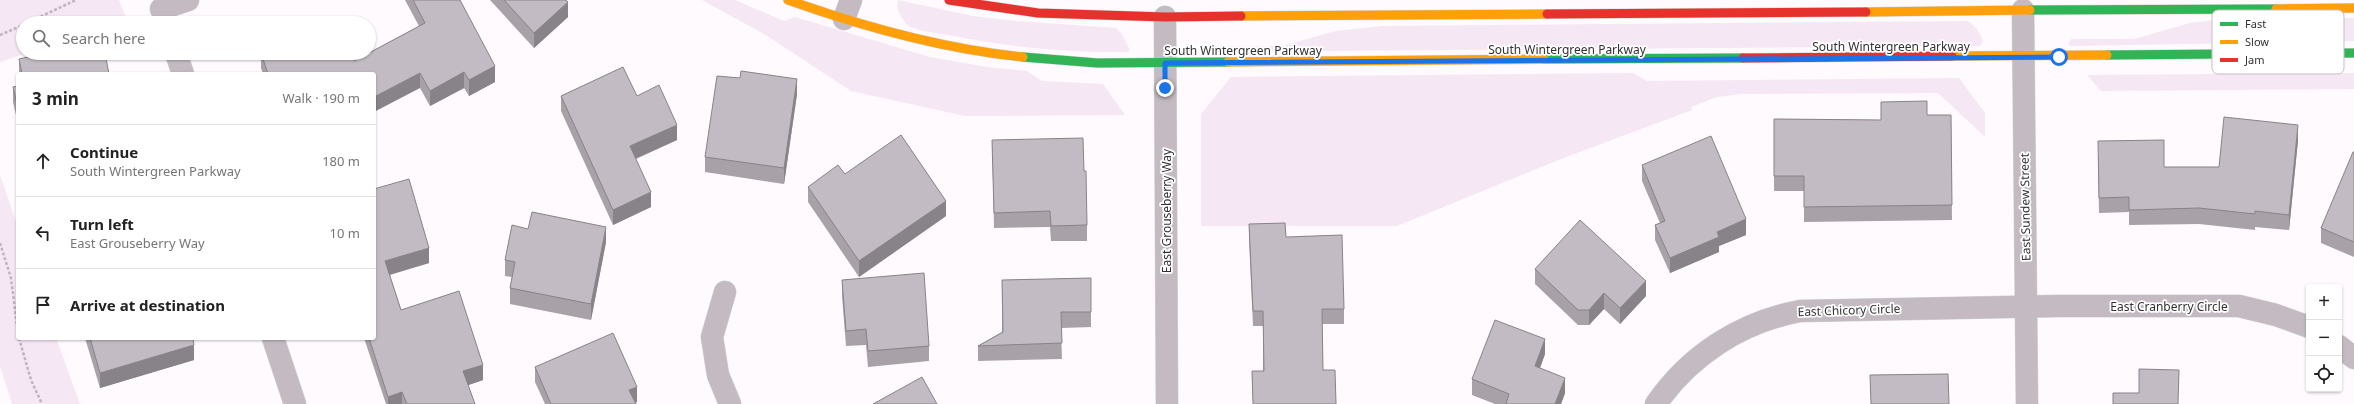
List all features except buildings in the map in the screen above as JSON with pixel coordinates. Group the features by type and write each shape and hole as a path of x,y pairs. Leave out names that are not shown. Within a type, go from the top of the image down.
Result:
{"street":[{"path":"162,11 188,0"},
{"name":"South Wintergreen Parkway","path":"788,0 847,9 956,49 1003,56 1097,63 2212,55"},
{"path":"949,0 1038,13 1165,17 2354,8"},
{"name":"East Sundew Street","path":"2023,10 2027,404"},
{"name":"East Grouseberry Way","path":"1165,17 1167,404"},
{"name":"South Wintergreen Parkway","path":"2344,53 2354,53"},
{"path":"178,60 182,72"},
{"path":"725,292 712,337 718,375 730,404"},
{"name":"East Cranberry Circle","path":"2026,307 2239,306 2276,315 2306,326"},
{"name":"East Chicory Circle","path":"1656,404 1676,378 1695,359 1736,333 1775,316 1826,309 2026,307"},
{"path":"274,340 293,403"},
{"path":"2342,348 2354,358"}],"path":[{"path":"42,16 76,0"},
{"path":"0,35 16,27"},
{"path":"0,243 11,278 16,318"},
{"path":"20,340 31,380 42,404"}],"shaded area":[{"path":"0,0 119,0 125,16 16,16 16,57 0,62"},
{"path":"702,0 735,0 784,21 795,17 930,57 987,67 1027,71 1042,81 1103,84 1125,115 965,116 851,91 764,34"},
{"path":"898,0 973,16 1016,21 1116,28 1122,34 1130,50 1128,52 1105,52 1015,46 923,31 909,26 905,22 897,8"},
{"path":"2344,18 2354,18 2354,41 2344,41"},
{"path":"2212,20 2212,44 2070,46 2068,44 2071,39 2134,39 2190,23"},
{"path":"1968,21 1981,35 1983,41 1980,46 1203,52 1205,46 1283,46 1335,31 1382,26"},
{"path":"1633,73 1647,81 1959,78 1985,113 1985,137 1938,93 1741,94 1717,97 1691,107 1692,110 1561,159 1397,226 1201,226 1201,114 1231,77"},
{"path":"2354,73 2354,89 2101,91 2087,75 2344,74"},
{"path":"0,175 16,222 16,340 57,340 80,404 12,404 0,366"}],"traffic: fast":[{"path":"2030,10 2276,9"},
{"path":"2344,53 2354,53"},
{"path":"2107,55 2212,54"},
{"path":"1023,57 1097,63 1228,62"},
{"path":"1544,59 1743,58"}],"traffic: slow":[{"path":"788,0 845,19 904,36 963,49 1023,57"},
{"path":"2276,9 2354,8"},
{"path":"1866,12 2030,10"},
{"path":"1241,16 1547,14"},
{"path":"1952,56 2107,55"},
{"path":"1228,62 1544,59"}],"traffic: jam":[{"path":"949,0 1038,13 1165,17 1241,16"},
{"path":"1547,14 1866,12"},
{"path":"1743,58 1952,56"}],"route":[{"path":"1165,88 1165,63 2059,57"}]}
